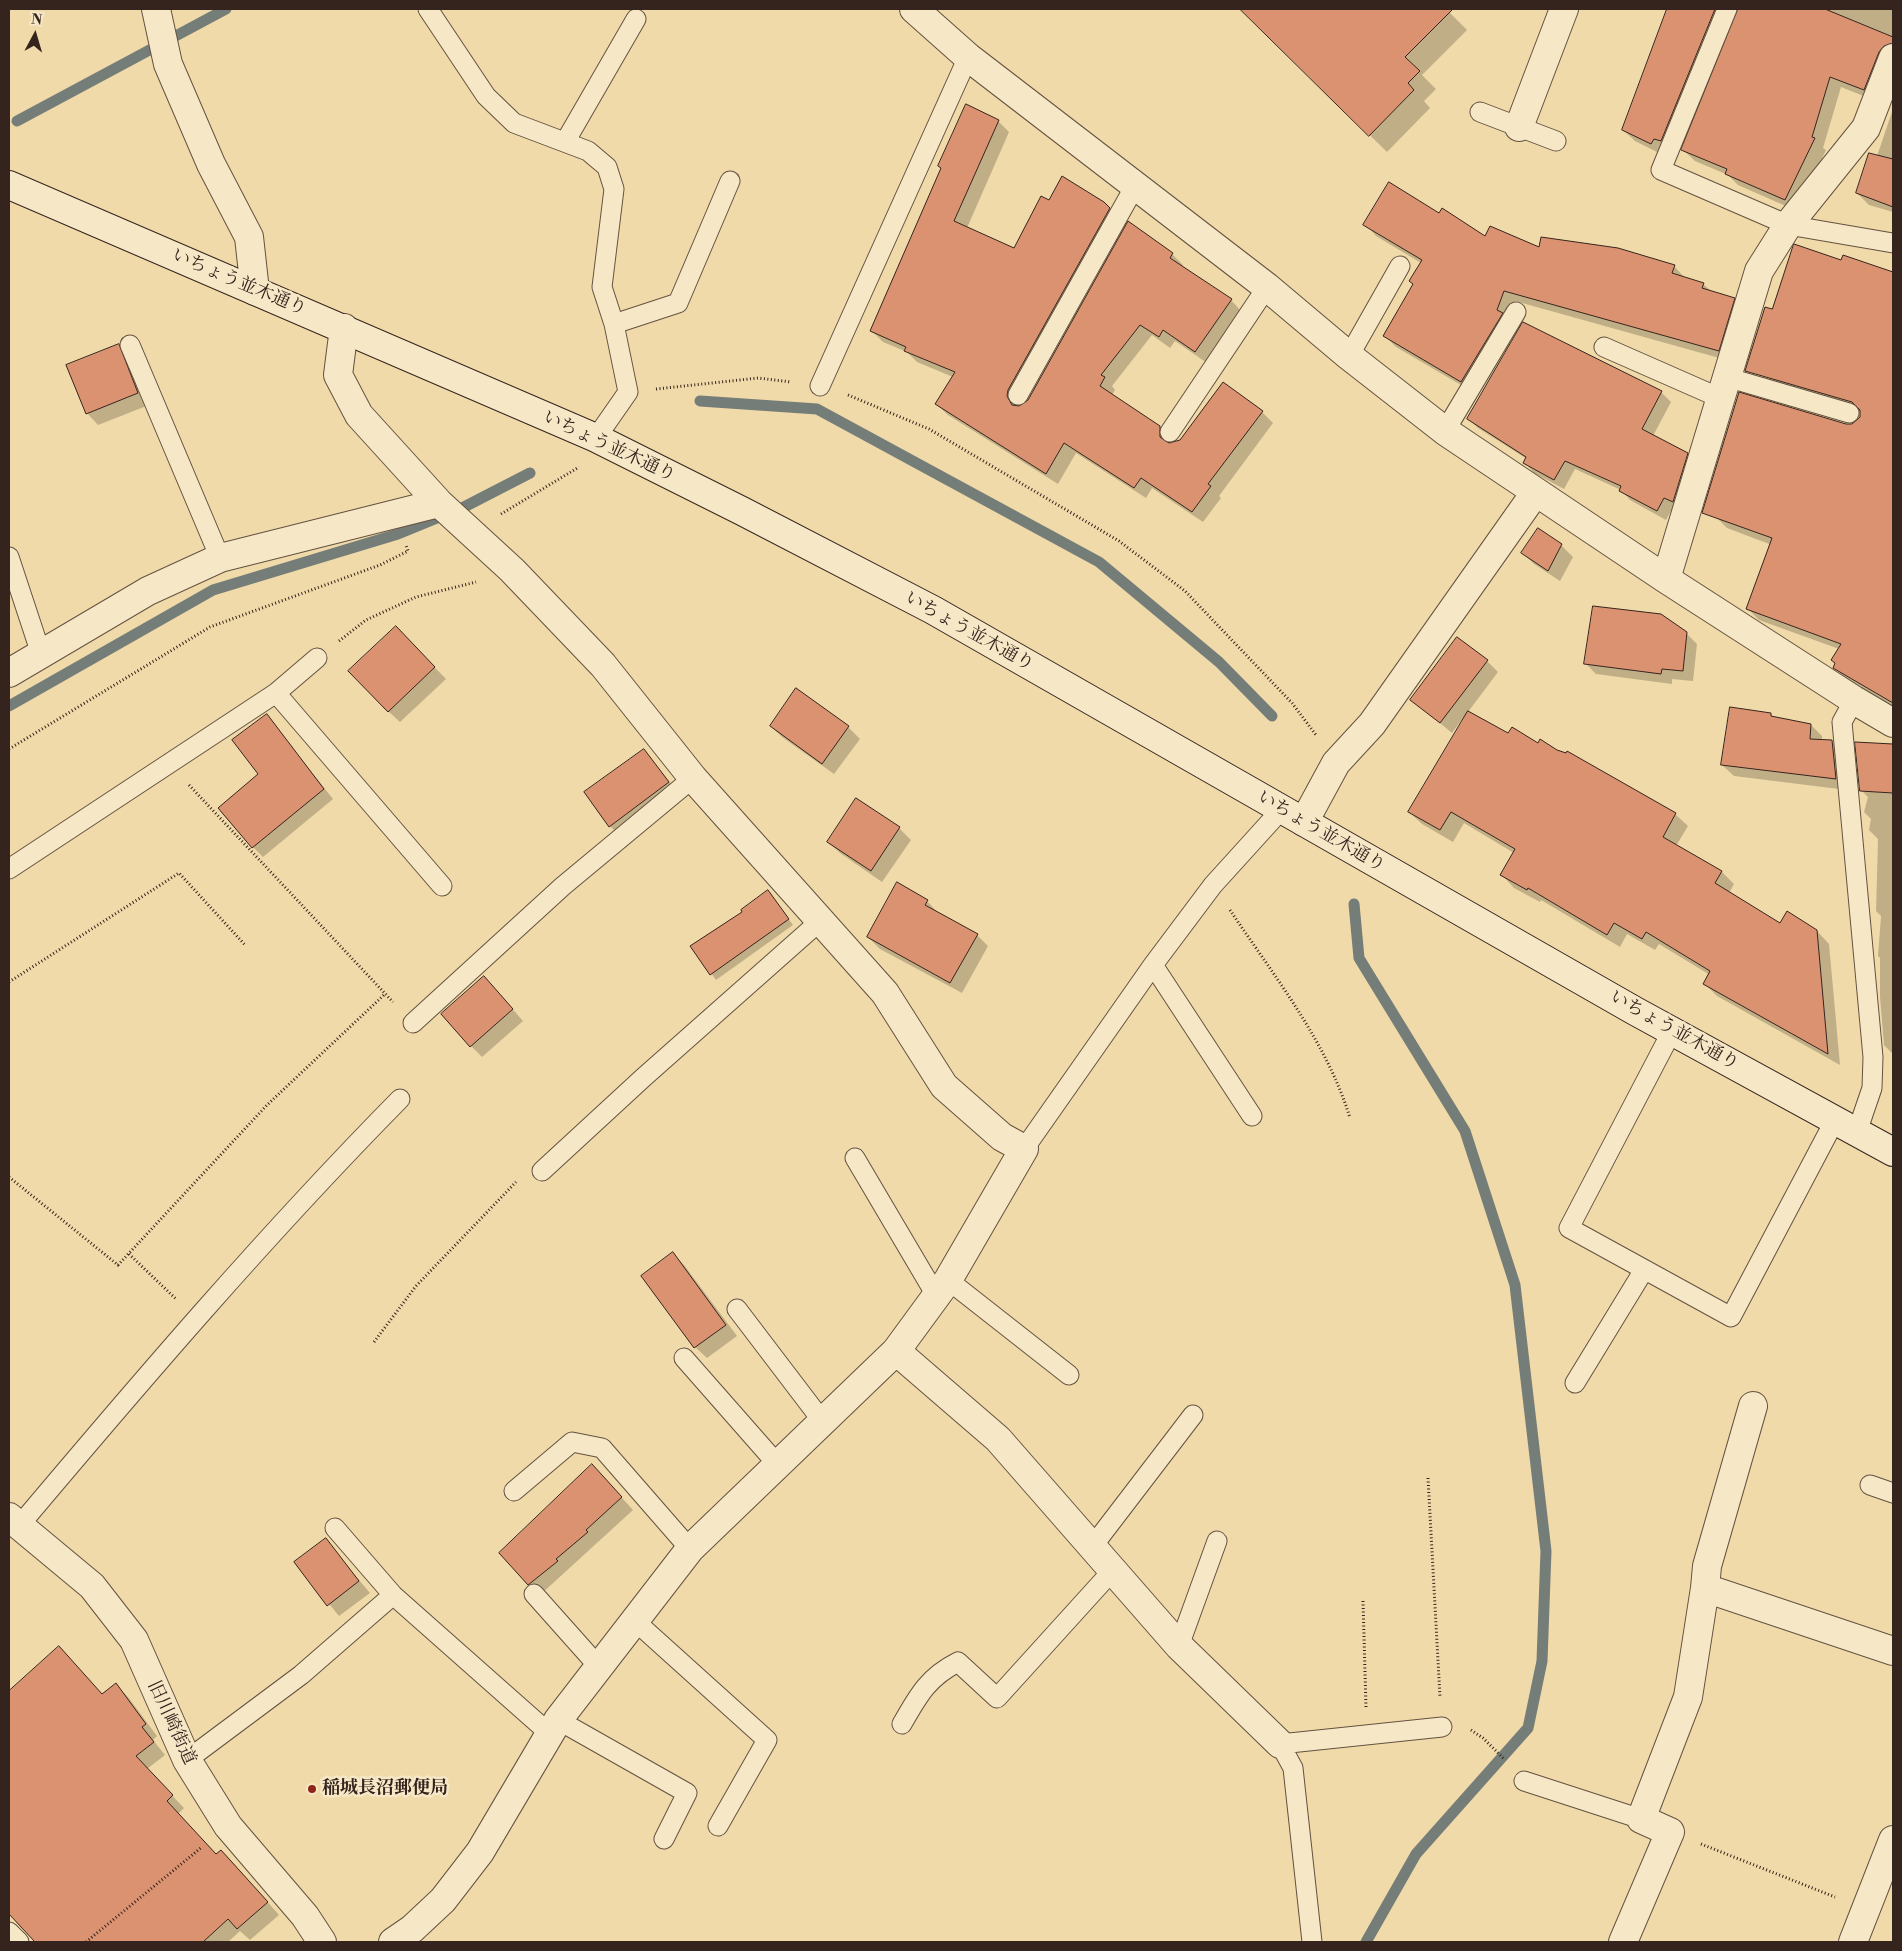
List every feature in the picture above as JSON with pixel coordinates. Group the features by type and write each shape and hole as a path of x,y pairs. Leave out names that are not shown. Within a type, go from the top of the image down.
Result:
{"street":[{"path":"914,9 968,57 1267,287 1348,356 1445,432 1666,579 1893,723"},
{"path":"1518,127 1564,9"},
{"path":"157,18 168,64 211,164 249,237 255,291"},
{"path":"1666,579 1758,270 1788,226 1866,128 1893,58"},
{"name":"いちょう並木通り","path":"9,185 596,438 933,610 1672,1031 1893,1152"},
{"path":"344,328 338,375 359,415 438,503 512,570 603,665 693,778 819,922 885,993 944,1086 1002,1137 1024,1148 942,1289 896,1351 690,1549 554,1727 480,1852 443,1900 412,1929 393,1942"},
{"path":"1292,816 1336,763 1372,724 1535,493"},
{"path":"9,673 148,591 220,558 438,503"},
{"path":"896,1351 998,1439 1179,1646 1280,1744"},
{"path":"1623,1942 1670,1832 1641,1820 1688,1697 1706,1588 1707,1566 1753,1406"},
{"name":"旧川崎街道","path":"14,1521 92,1586 109,1605 134,1640 187,1760 228,1826 305,1916 322,1942"},
{"path":"1706,1588 1893,1651"},
{"path":"1853,1942 1893,1840"}],"lane":[{"path":"428,9 486,96 514,122 588,151 607,167 614,189 602,287 614,324 628,392 596,438"},
{"path":"1727,9 1662,170 1788,226 1893,243"},
{"path":"566,142 636,19"},
{"path":"820,386 968,57"},
{"path":"1480,112 1556,142"},
{"path":"614,324 678,303 730,181"},
{"path":"1018,395 1135,186"},
{"path":"1348,356 1400,266"},
{"path":"1170,432 1267,287"},
{"path":"1445,432 1516,312"},
{"path":"130,345 220,558"},
{"path":"1604,347 1723,388 1849,413"},
{"path":"9,557 41,654"},
{"path":"9,869 276,693 317,658"},
{"path":"276,693 442,886"},
{"path":"1672,1031 1569,1228 1731,1317 1846,1126 1872,1088 1873,1057 1842,722 1854,700"},
{"path":"413,1024 563,886 693,778"},
{"path":"1024,1148 1153,965 1213,884 1292,816"},
{"path":"542,1171 644,1077 819,922"},
{"path":"1153,965 1252,1116"},
{"path":"14,1521 324,1175 400,1099"},
{"path":"856,1158 942,1289 1069,1375"},
{"path":"1575,1383 1644,1270"},
{"path":"737,1309 823,1422"},
{"path":"684,1358 778,1465"},
{"path":"1092,1547 1193,1415"},
{"path":"514,1490 572,1442 602,1448 690,1549"},
{"path":"1870,1485 1893,1493"},
{"path":"335,1528 392,1595 554,1727 687,1793 664,1839"},
{"path":"1179,1646 1217,1541"},
{"path":"902,1724 920,1691 941,1670 958,1662 998,1698 1113,1570"},
{"path":"534,1594 599,1667"},
{"path":"187,1760 301,1675 392,1595"},
{"path":"635,1620 767,1740 718,1826"},
{"path":"1312,1942 1293,1768 1280,1744 1442,1727"},
{"path":"1524,1780 1641,1820"},
{"path":"9,1932 19,1942"}],"path":[{"path":"628,392 758,378 820,386 850,395 929,429 1118,541 1185,591 1292,703 1336,763"},
{"path":"465,527 579,467"},
{"path":"9,749 210,627 380,565 408,551"},
{"path":"317,658 366,620 416,597 492,578 512,570"},
{"path":"169,764 413,1024"},
{"path":"9,982 179,873 246,946"},
{"path":"1213,884 1308,1027 1342,1093 1350,1118"},
{"path":"9,1177 118,1265 266,1105 385,994"},
{"path":"374,1342 416,1286 452,1246 526,1172 542,1171"},
{"path":"129,1254 196,1318"},
{"path":"1428,1478 1442,1727"},
{"path":"1363,1601 1367,1735"},
{"path":"86,1942 228,1826"},
{"path":"1670,1832 1867,1909"}],"building":[{"path":"1240,9 1453,9 1405,57 1420,71 1408,83 1414,90 1369,136"},
{"path":"1667,9 1715,9 1661,141 1654,139 1651,144 1622,130"},
{"path":"1738,9 1825,9 1893,37 1893,43 1884,46 1879,52 1864,90 1830,77 1812,137 1815,138 1785,200 1725,174 1727,169 1681,150"},
{"path":"966,104 999,120 954,221 1014,248 1041,196 1049,200 1062,176 1104,202 1110,208 1008,390 1007,396 1012,405 1019,406 1028,400 1128,221 1173,253 1170,258 1232,299 1195,352 1163,330 1159,337 1140,325 1101,375 1105,377 1100,386 1160,426 1160,437 1169,443 1180,440 1223,382 1263,411 1208,484 1211,486 1192,512 1141,478 1134,488 1064,443 1046,474 935,404 955,372 904,351 906,347 870,331 941,168 938,166"},
{"path":"1869,153 1893,159 1893,207 1856,193"},
{"path":"1389,182 1439,213 1442,208 1485,236 1490,226 1539,247 1541,237 1618,248 1675,265 1672,273 1704,283 1702,288 1735,298 1719,351 1504,291 1497,310 1503,313 1461,382 1383,336 1413,284 1409,281 1422,260 1363,225"},
{"path":"1794,244 1841,260 1843,255 1893,272 1893,703 1833,668 1835,663 1831,660 1841,644 1746,609 1772,538 1702,513 1739,392 1846,424 1852,424 1860,417 1860,410 1852,402 1745,371 1765,307 1772,309"},
{"path":"1523,322 1662,391 1642,429 1688,453 1673,502 1664,498 1657,511 1619,491 1621,486 1565,461 1554,480 1523,463 1526,457 1467,419"},
{"path":"119,344 138,393 86,414 66,365"},
{"path":"1538,528 1562,544 1548,571 1521,553"},
{"path":"1593,606 1661,614 1687,632 1683,671 1662,669 1661,674 1584,664"},
{"path":"396,626 435,667 388,712 348,671"},
{"path":"1457,637 1488,660 1440,723 1410,700"},
{"path":"796,688 849,726 822,764 770,726"},
{"path":"1730,707 1771,713 1771,716 1811,724 1810,739 1832,740 1836,779 1721,765"},
{"path":"1468,711 1508,733 1512,727 1538,743 1540,739 1557,750 1566,753 1567,751 1676,813 1663,837 1722,871 1715,883 1780,923 1787,911 1817,930 1828,1054 1703,984 1710,971 1646,932 1642,939 1614,923 1607,935 1528,888 1527,890 1500,875 1515,849 1451,812 1440,830 1408,812"},
{"path":"267,714 324,789 252,848 218,808 258,774 232,740"},
{"path":"1855,742 1893,744 1893,793 1860,791"},
{"path":"644,749 669,782 609,827 584,792"},
{"path":"856,798 900,827 871,871 827,842"},
{"path":"897,882 928,900 925,905 978,934 950,983 867,937"},
{"path":"768,890 789,919 710,975 690,946 742,912 741,910"},
{"path":"484,976 513,1009 470,1047 441,1014"},
{"path":"673,1252 726,1325 694,1348 641,1276"},
{"path":"592,1464 622,1497 586,1530 588,1532 556,1559 558,1561 528,1585 499,1553"},
{"path":"326,1538 359,1581 327,1606 294,1562"},
{"path":"59,1646 102,1694 116,1683 146,1724 142,1727 154,1742 136,1756 173,1795 167,1801 216,1854 221,1850 268,1902 237,1929 228,1919 203,1942 35,1942 9,1914 9,1691"}],"waterway":[{"path":"17,121 226,9"},
{"path":"700,401 817,409 1099,562 1219,662 1272,716"},
{"path":"9,706 213,590 398,534 464,507 530,473"},
{"path":"1354,904 1359,958 1465,1131 1515,1285 1546,1551 1542,1661 1528,1728 1416,1854 1366,1942"}],"place":[{"name":"稲城長沼郵便局","path":"312,1789"}]}
